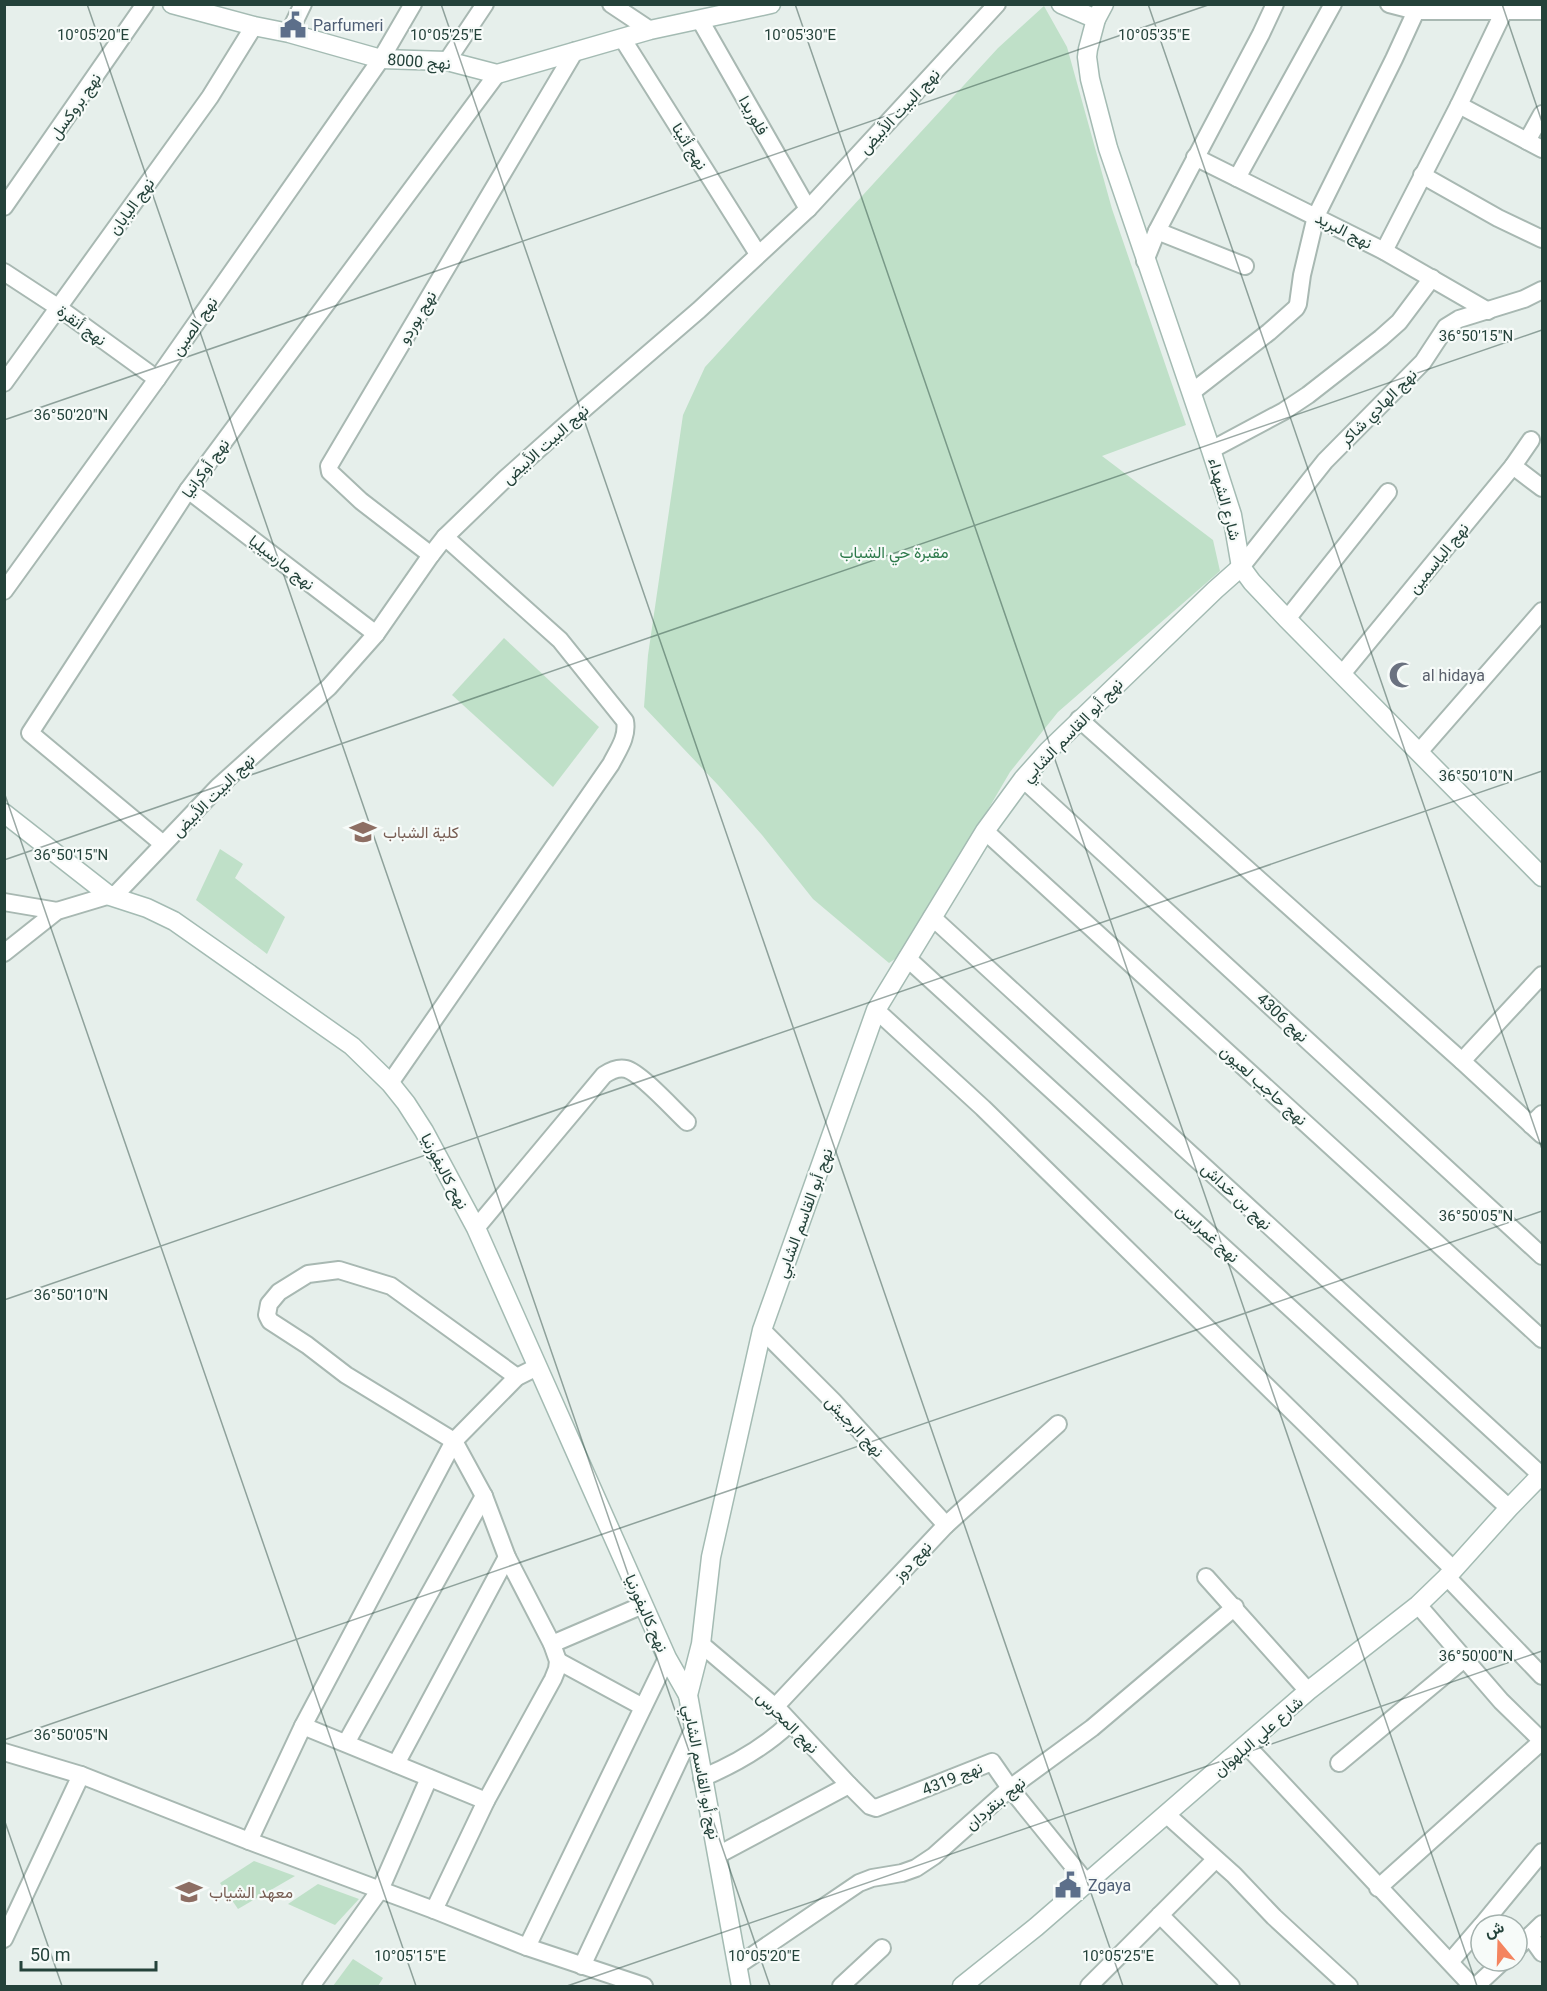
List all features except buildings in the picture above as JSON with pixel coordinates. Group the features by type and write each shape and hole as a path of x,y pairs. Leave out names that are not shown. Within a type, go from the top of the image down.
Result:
{"street":[{"name":"نهج بروكسل","path":"4,207 10,189 145,4"},
{"name":"نهج 8000","path":"172,4 207,9 254,26 289,33 381,59 447,61 497,74"},
{"path":"289,33 303,4"},
{"name":"نهج الصين","path":"4,591 157,379 381,59 412,4"},
{"path":"447,61 485,4"},
{"path":"611,4 650,30"},
{"path":"497,74 650,30 771,4"},
{"name":"نهج البيت الأبيض","path":"110,896 117,893 218,787 328,687 376,634 445,537 529,457 699,310 808,209 997,4"},
{"path":"1061,4 1100,12"},
{"path":"1145,261 1157,231 1275,4"},
{"path":"1237,178 1333,4"},
{"path":"1392,5 1416,11 1504,9 1542,11"},
{"path":"1384,250 1459,105 1504,9"},
{"path":"1192,392 1296,308 1316,216 1416,11"},
{"name":"شارع الشهداء","path":"1100,12 1088,49 1090,79 1108,148 1211,450 1235,529 1241,567 1287,619 1542,877"},
{"name":"فلوريدا","path":"700,20 808,209"},
{"name":"نهج اليابان","path":"4,383 210,97 254,26"},
{"name":"نهج أثينا","path":"622,38 758,254"},
{"name":"نهج بوردو","path":"431,555 361,501 330,472 329,466 574,51"},
{"name":"نهج أوكرانيا","path":"163,844 30,733 188,490 497,74"},
{"path":"1459,105 1542,149"},
{"path":"1527,141 1542,114"},
{"name":"نهج البريد","path":"1196,157 1384,250 1488,311"},
{"path":"1422,176 1498,218 1542,239"},
{"path":"1157,231 1245,266"},
{"name":"نهج أنقرة","path":"4,272 59,308 157,379"},
{"path":"1211,450 1284,411 1382,338 1399,322 1432,278"},
{"name":"نهج الهادي شاكر","path":"1241,567 1325,462 1423,362 1446,327 1459,319 1524,299 1542,290"},
{"name":"نهج الياسمين","path":"1342,674 1513,466 1531,440"},
{"path":"1513,466 1542,488"},
{"name":"نهج مارسيليا","path":"188,490 376,634"},
{"path":"1287,619 1389,492"},
{"path":"390,1083 611,764 625,738 625,721 560,640 445,537"},
{"name":"نهج أبو القاسم الشابي","path":"741,1986 688,1695 701,1644 711,1557 762,1330 876,1010 985,831 1023,779 1079,719 1241,567"},
{"path":"1419,752 1542,611"},
{"path":"1079,719 1462,1060 1539,1125"},
{"name":"نهج 4306","path":"1023,779 1542,1256"},
{"name":"نهح كاليفورنيا","path":"4,813 110,896 147,908 174,921 352,1046 390,1083 423,1131 476,1228 667,1658 688,1695"},
{"name":"نهج حاجب لعيون","path":"985,831 1542,1340"},
{"path":"4,953 57,911 110,896"},
{"path":"4,902 57,911"},
{"name":"نهج بن خداش","path":"933,917 1542,1475"},
{"name":"نهج غمراسن","path":"907,958 1509,1508"},
{"path":"1462,1060 1542,975"},
{"path":"876,1010 983,1108 1450,1573 1542,1676"},
{"path":"476,1228 604,1075 612,1070 624,1069 636,1074 687,1122"},
{"path":"434,1910 486,1801 553,1679 558,1660 507,1557 484,1496 454,1441 345,1375 307,1345 270,1321 267,1315 269,1304 279,1292 308,1274 339,1270 360,1276 391,1286 517,1377"},
{"name":"نهج الرجيش","path":"762,1330 833,1401 946,1525"},
{"path":"249,1841 303,1726 454,1441 517,1377 537,1367"},
{"name":"نهج دوز","path":"775,1707 946,1525 1058,1424"},
{"name":"شارع علي البلهوان","path":"962,1986 1036,1927 1308,1691 1418,1605 1542,1475"},
{"path":"346,1743 484,1496"},
{"path":"396,1764 507,1557"},
{"path":"1206,1576 1308,1691"},
{"path":"552,1644 643,1605"},
{"path":"1378,1888 1542,1741 1501,1701 1418,1605"},
{"name":"نهج بنقردان","path":"737,1966 859,1883 916,1868 934,1856 1010,1788 1092,1728 1234,1607"},
{"name":"نهج المحرس","path":"701,1644 775,1707 870,1806"},
{"path":"527,1947 667,1658"},
{"path":"1339,1763 1464,1659"},
{"path":"558,1660 643,1707"},
{"path":"702,1778 723,1770 751,1753 780,1733 790,1723"},
{"path":"303,1726 486,1801"},
{"path":"582,1966 693,1730"},
{"path":"1247,1746 1450,1962 1482,1984"},
{"path":"4,1752 81,1775 619,1982 644,1986"},
{"name":"نهج 4319","path":"870,1806 879,1808 992,1761 1010,1788 1086,1882"},
{"path":"4,1940 81,1775"},
{"path":"311,1986 380,1890 429,1778"},
{"path":"718,1855 849,1785"},
{"path":"1166,1814 1349,1986"},
{"path":"1491,1913 1542,1852"},
{"path":"1093,1985 1215,1860"},
{"path":"1160,1915 1231,1986"},
{"path":"1542,1924 1530,1936 1542,1953"},
{"path":"1450,1962 1469,1939"},
{"path":"841,1986 882,1948"}],"green space":[{"name":"مقبرة حي الشباب","path":"1044,6 1067,47 1112,209 1186,425 1102,456 1213,540 1220,571 1058,712 1010,772 904,953 889,963 813,899 718,785 644,707 648,655 683,415 705,367 998,48"},
{"path":"504,638 599,727 553,787 452,695"},
{"path":"220,849 243,864 235,878 285,917 267,954 196,900"},
{"path":"254,1861 295,1876 238,1909 220,1883"},
{"path":"318,1884 359,1899 335,1925 288,1904"},
{"path":"353,1959 383,1978 378,1986 333,1986"}],"place":[{"name":"Parfumeri","path":"293,25"},
{"name":"al hidaya","path":"1402,675"},
{"name":"كلية الشباب","path":"363,832"},
{"name":"Zgaya","path":"1068,1885"},
{"name":"معهد الشياب","path":"189,1892"}]}
